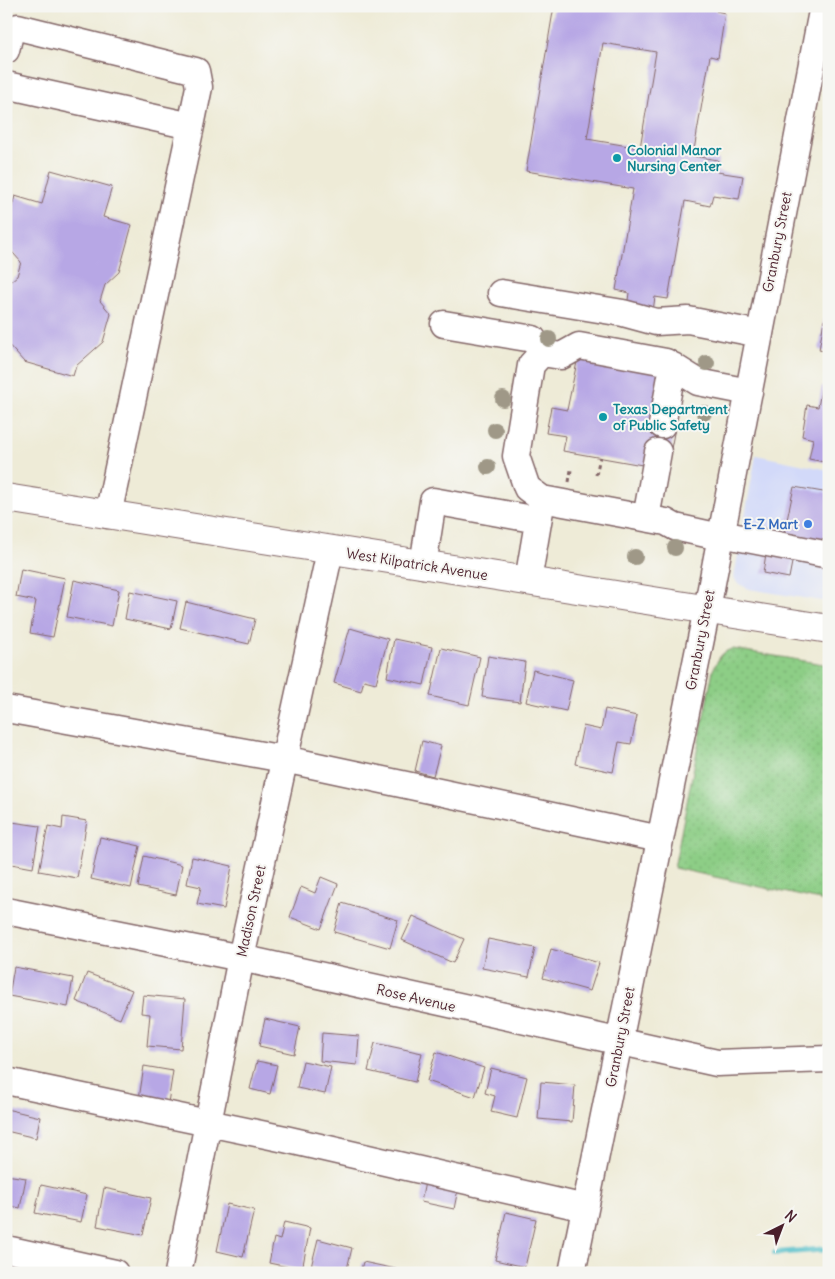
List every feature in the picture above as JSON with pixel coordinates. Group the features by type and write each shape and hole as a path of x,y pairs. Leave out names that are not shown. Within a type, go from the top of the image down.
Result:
{"main road":[{"name":"West Kilpatrick Avenue","path":"6,498 330,551 707,608 829,629"}],"street":[{"name":"Granbury Street","path":"572,1273 707,608 823,6"},
{"path":"6,50 10,34 18,27 196,71 199,86 108,515"},
{"path":"6,85 191,126"},
{"path":"501,293 623,313 656,322 688,320 760,334"},
{"path":"444,324 533,339 542,353 561,356 579,346 666,362 698,382 749,392"},
{"path":"528,581 540,510 527,488 516,456 531,366 542,353"},
{"path":"662,426 673,366"},
{"path":"646,518 658,452"},
{"path":"423,565 433,501 646,518 720,536 829,555"},
{"name":"Madison Street","path":"178,1273 241,958 330,551"},
{"path":"6,709 284,759 660,839"},
{"name":"Rose Avenue","path":"6,911 241,958 619,1043 717,1063 829,1059"},
{"path":"6,1082 285,1139 585,1208"},
{"path":"6,1250 115,1273"}],"path":[{"path":"596,475 600,457"}],"shaded area":[{"path":"756,455 829,470 829,602 749,589 737,583 734,577"}],"green space":[{"path":"733,649 829,665 829,902 674,868 713,670 718,659"}],"building":[{"name":"Colonial Manor Nursing Center","path":"554,6 711,6 716,7 716,11 725,13 718,58 710,56 693,156 718,160 717,172 743,176 739,199 713,195 710,206 685,201 668,299 655,297 653,311 627,307 629,293 616,290 633,189 526,171","holes":["603,43 656,52 640,148 587,139"]},
{"path":"51,170 112,187 103,217 132,225 119,272 105,285 100,301 111,314 103,342 76,366 73,376 24,362 6,342 6,285 17,276 21,262 6,245 6,227 15,196 42,204"},
{"path":"824,320 829,321 829,352 819,350"},
{"name":"Texas Department of Public Safety","path":"578,357 665,373 656,424 675,428 670,454 648,466 563,451 566,436 546,433 551,407 567,410"},
{"path":"829,358 829,374 825,373"},
{"path":"822,386 829,387 829,463 809,459 813,439 802,436 807,405 818,407"},
{"name":"E-Z Mart","path":"794,487 829,493 829,542 784,534"},
{"path":"767,547 794,552 789,578 763,573"},
{"path":"21,569 65,578 53,637 30,633 36,601 16,597"},
{"path":"74,580 119,590 112,626 67,617"},
{"path":"130,591 177,601 171,629 125,619"},
{"path":"186,602 255,619 249,644 180,628"},
{"path":"350,628 388,639 376,683 364,680 361,691 334,683"},
{"path":"394,639 432,647 424,685 387,677"},
{"path":"441,648 480,657 469,705 430,696"},
{"path":"488,656 525,662 520,702 482,697"},
{"path":"533,670 573,680 566,711 526,702"},
{"path":"605,709 637,716 631,744 619,742 613,772 575,764 583,726 601,730"},
{"path":"422,741 441,746 433,776 415,771"},
{"path":"63,817 87,821 77,878 39,871 48,826 62,829"},
{"path":"12,822 40,826 33,868 6,863 6,834 10,835"},
{"path":"100,837 140,846 131,888 91,879"},
{"path":"144,856 182,865 176,895 138,887"},
{"path":"192,857 232,866 224,909 197,904 201,887 187,884"},
{"path":"321,877 338,884 321,929 290,917 301,887 315,893"},
{"path":"342,903 398,920 390,948 334,932"},
{"path":"413,916 464,939 453,963 402,940"},
{"path":"488,939 535,948 529,977 482,968"},
{"path":"551,949 599,963 590,991 543,978"},
{"path":"14,967 73,978 68,1007 9,996"},
{"path":"87,973 132,990 120,1019 76,1001"},
{"path":"143,995 185,999 181,1049 147,1046 150,1014 141,1013"},
{"path":"265,1019 300,1027 294,1054 259,1046"},
{"path":"322,1033 359,1036 357,1065 320,1061"},
{"path":"375,1043 422,1053 415,1082 368,1071"},
{"path":"436,1052 484,1068 475,1097 427,1081"},
{"path":"257,1061 277,1065 270,1094 250,1089"},
{"path":"303,1061 331,1067 325,1094 297,1088"},
{"path":"144,1066 173,1071 168,1103 139,1099"},
{"path":"491,1068 527,1077 517,1118 491,1112 495,1096 485,1093"},
{"path":"541,1082 575,1085 572,1122 538,1119"},
{"path":"6,1109 40,1117 36,1138 6,1131"},
{"path":"6,1175 26,1178 20,1208 6,1205"},
{"path":"425,1182 458,1189 454,1209 421,1202"},
{"path":"41,1185 87,1195 81,1222 35,1213"},
{"path":"104,1188 151,1198 143,1235 97,1226"},
{"path":"227,1204 254,1210 243,1257 217,1251"},
{"path":"506,1212 536,1219 525,1267 495,1260"},
{"path":"284,1222 310,1228 302,1270 269,1263 274,1238 280,1240"},
{"path":"318,1239 352,1248 346,1273 332,1273 311,1267"},
{"path":"363,1262 396,1269 395,1273 360,1273"},
{"path":"489,1267 513,1272 513,1273 488,1273"}],"waterway":[{"path":"775,1253 829,1249"}],"place":[{"name":"Colonial Manor Nursing Center","path":"617,158"},
{"name":"Texas Department of Public Safety","path":"603,417"},
{"name":"E-Z Mart","path":"808,524"}]}
